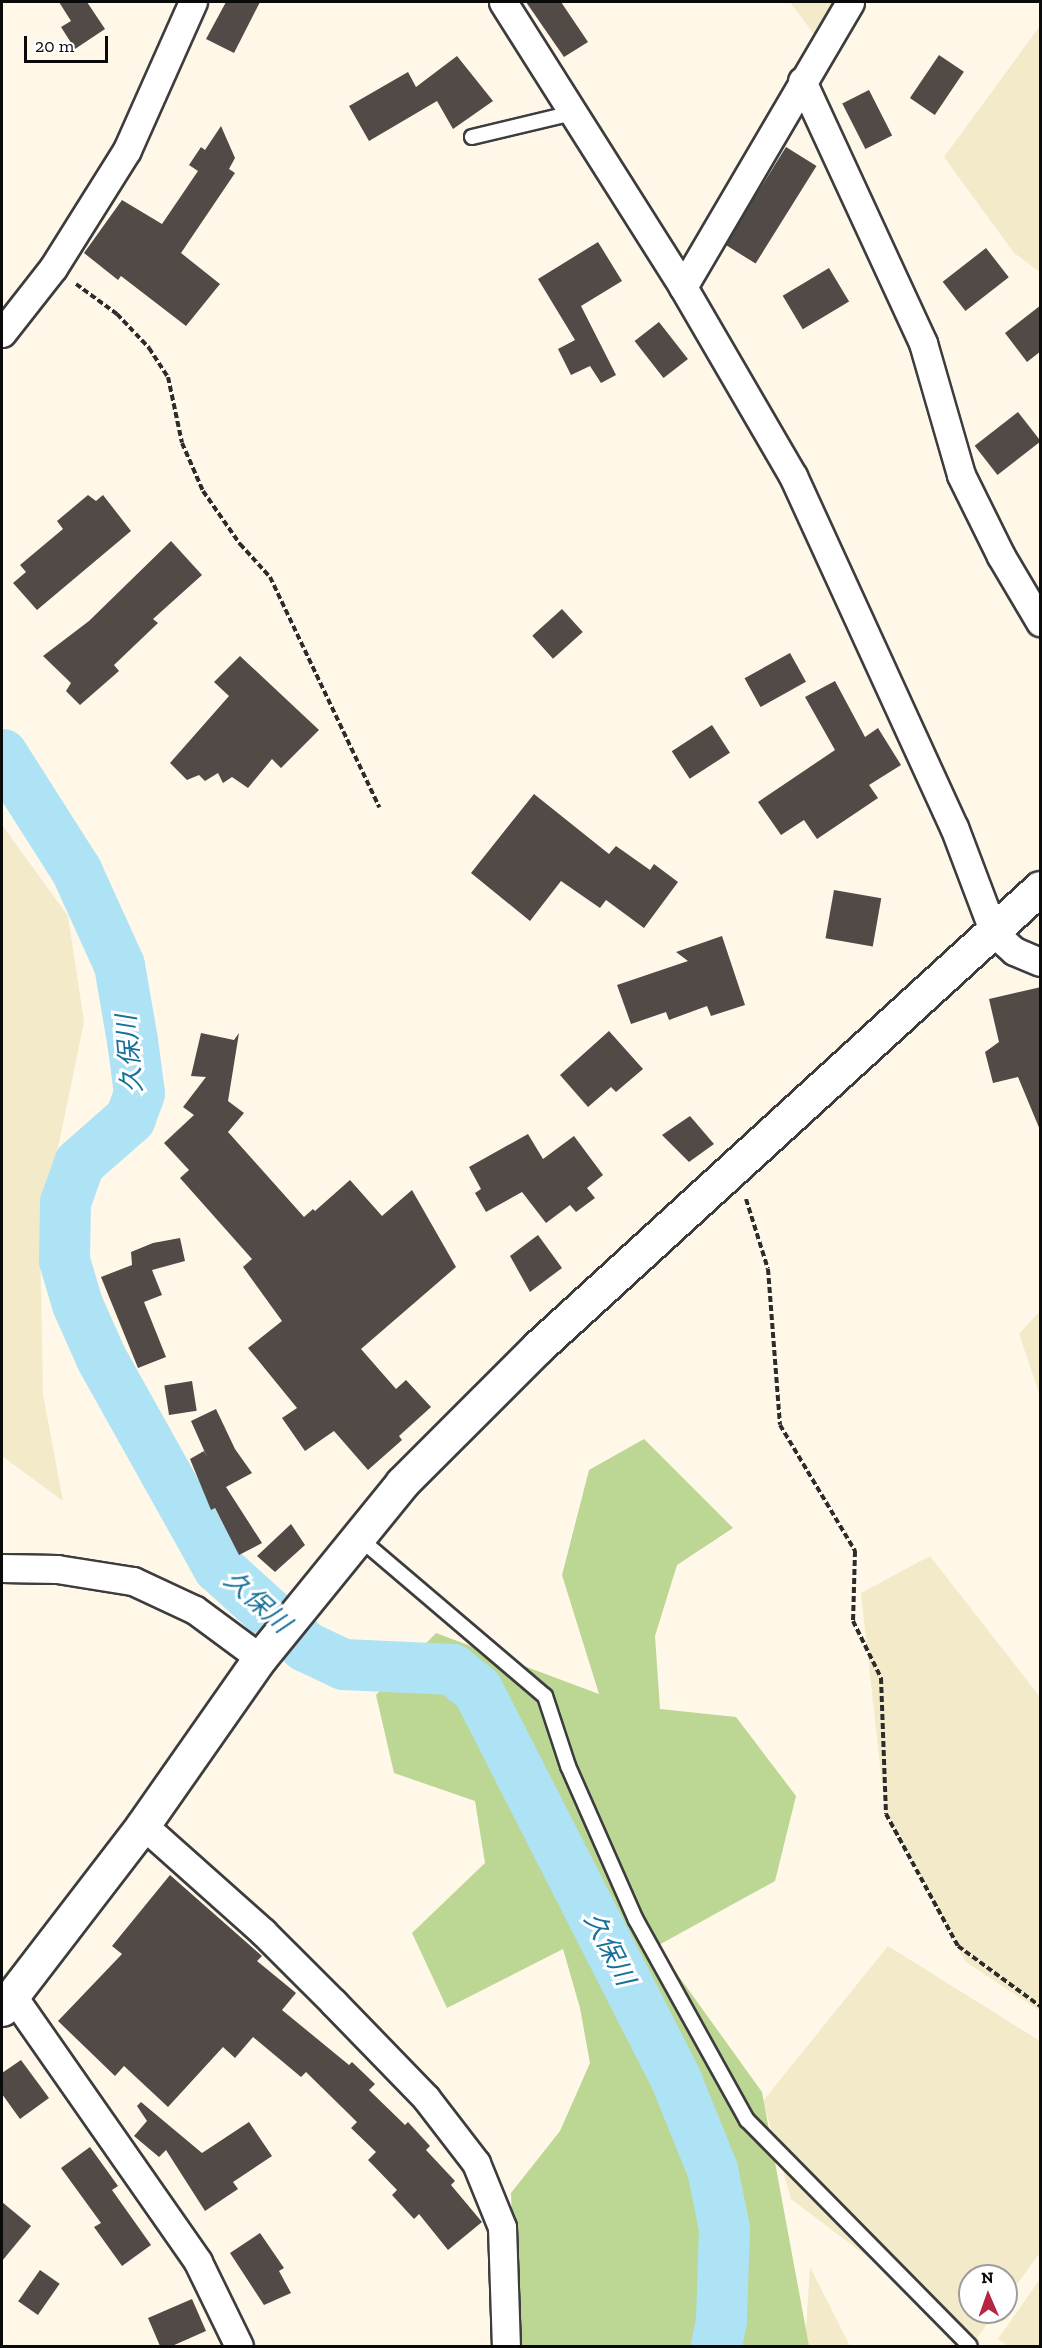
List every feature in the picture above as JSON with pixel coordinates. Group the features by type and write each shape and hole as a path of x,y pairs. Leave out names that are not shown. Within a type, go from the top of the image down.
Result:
{"street":[{"path":"2,333 53,268 127,150 193,2"},
{"path":"503,2 683,287 793,476 954,827 994,933 1014,951 1041,962"},
{"path":"683,287 801,81 850,2"},
{"path":"801,81 923,343 962,475 1001,556 1041,622"},
{"path":"239,2346 198,2262 7,2002 142,1825 264,1653 402,1483 538,1347 1041,888"},
{"path":"2,1568 57,1569 133,1581 195,1610 264,1653"},
{"path":"142,1825 263,1932 333,2002 426,2098 476,2163 502,2227 506,2346"}],"lane":[{"path":"472,137 573,112"},
{"path":"358,1537 545,1696 568,1766 636,1920 747,2120 970,2346"}],"path":[{"path":"53,268 117,314 149,348 168,377 182,443 203,491 240,544 270,578 379,807"},
{"path":"736,1167 768,1269 780,1425 855,1551 853,1621 881,1678 886,1814 958,1946 1041,2006"}],"shaded area":[{"path":"790,2 834,2 816,37"},
{"path":"1040,26 1040,272 1014,253 944,157"},
{"path":"2,825 68,916 84,1022 40,1235 43,1394 63,1501 2,1456"},
{"path":"1040,1311 1040,1396 1019,1334"},
{"path":"930,1556 1040,1697 1040,2011 966,1962 885,1810 861,1593"},
{"path":"888,1946 1040,2041 1040,2253 1018,2283 1018,2264 958,2264 958,2324 987,2324 976,2339 791,2199 763,2101"},
{"path":"810,2267 850,2346 805,2346"},
{"path":"1040,2279 1040,2346 1008,2346 998,2339 1008,2324 1018,2324 1018,2310"}],"green space":[{"path":"644,1439 733,1528 677,1565 655,1636 660,1709 736,1717 796,1796 775,1881 657,1946 762,2092 809,2346 518,2346 511,2193 560,2131 590,2063 580,2008 563,1949 447,2008 412,1933 485,1863 475,1801 394,1773 376,1695 436,1633 599,1694 562,1575 589,1470"}],"building":[{"path":"59,2 87,2 105,29 75,49 61,27 71,21"},
{"path":"226,2 260,2 234,53 206,39"},
{"path":"526,2 561,2 588,42 564,57"},
{"path":"939,55 964,72 935,115 910,98"},
{"path":"457,56 493,101 453,129 437,101 369,141 349,106 408,72 416,87"},
{"path":"869,90 892,135 865,149 842,104"},
{"path":"221,126 235,158 229,169 235,173 181,253 220,284 186,326 121,276 118,280 84,253 122,200 162,224 198,171 189,165 201,147 205,150"},
{"path":"786,147 817,166 756,264 725,245"},
{"path":"598,242 622,281 581,306 616,375 601,383 590,366 571,375 558,349 575,340 538,279"},
{"path":"986,248 1009,277 965,311 943,282"},
{"path":"829,268 849,301 803,329 783,296"},
{"path":"1041,305 1041,351 1027,362 1005,333"},
{"path":"659,322 688,359 664,378 635,341"},
{"path":"1018,412 1040,442 997,475 975,446"},
{"path":"88,495 96,501 103,495 131,531 37,610 13,583 26,572 20,565 63,529 57,521"},
{"path":"171,541 202,575 153,619 158,623 114,665 119,671 80,705 66,691 71,683 43,656 89,621"},
{"path":"562,609 583,632 553,659 532,636"},
{"path":"790,653 806,682 761,707 745,678"},
{"path":"240,656 319,730 281,768 272,759 248,788 232,777 223,783 218,773 205,781 199,775 187,780 170,763 229,696 214,682"},
{"path":"835,681 865,737 878,728 901,765 869,785 878,798 817,839 804,820 781,835 758,802 835,750 805,697"},
{"path":"712,725 730,753 690,779 672,751"},
{"path":"534,794 609,854 616,846 650,870 654,864 678,882 644,928 606,900 600,908 561,881 530,921 471,873"},
{"path":"834,890 881,898 873,947 825,938"},
{"path":"722,936 745,1005 711,1016 707,1006 669,1020 666,1012 631,1024 617,985 688,961 676,952"},
{"path":"1041,987 1040,1130 1018,1077 993,1083 985,1052 999,1042 989,999"},
{"path":"609,1031 643,1069 616,1092 611,1087 588,1107 560,1075"},
{"path":"201,1033 234,1040 239,1033 228,1101 244,1113 228,1132 304,1217 313,1209 315,1211 350,1180 382,1216 412,1190 456,1267 361,1349 396,1389 406,1380 431,1407 399,1436 402,1440 368,1470 334,1431 305,1451 282,1418 297,1408 248,1348 282,1321 243,1267 252,1259 180,1178 189,1170 164,1143 194,1115 183,1107 206,1077 191,1076"},
{"path":"690,1116 714,1144 689,1162 662,1135"},
{"path":"528,1134 543,1159 574,1136 603,1175 587,1188 595,1198 576,1212 570,1205 546,1223 522,1192 486,1212 475,1193 481,1189 469,1167"},
{"path":"538,1235 562,1268 530,1292 510,1256"},
{"path":"180,1238 185,1261 152,1270 162,1295 144,1302 166,1357 138,1368 101,1277 132,1265 131,1252 153,1243"},
{"path":"192,1381 197,1411 169,1415 164,1385"},
{"path":"216,1409 235,1449 252,1473 226,1487 262,1543 239,1555 215,1508 211,1510 190,1459 204,1451 207,1457 191,1421"},
{"path":"291,1524 305,1545 275,1572 257,1556"},
{"path":"170,1875 262,1956 257,1961 296,1993 282,2010 349,2065 352,2062 375,2084 369,2090 405,2125 408,2122 430,2146 426,2150 455,2181 451,2185 482,2222 448,2250 419,2214 414,2219 392,2195 397,2190 368,2160 376,2152 351,2128 357,2122 306,2072 301,2077 253,2037 235,2058 223,2047 168,2107 124,2066 115,2076 58,2021 122,1954 112,1946"},
{"path":"21,2060 49,2098 20,2119 2,2094 2,2073"},
{"path":"141,2102 202,2153 249,2122 272,2156 233,2182 238,2189 205,2211 166,2150 159,2157 134,2136 147,2121 137,2106"},
{"path":"90,2147 118,2186 112,2190 151,2245 122,2266 94,2227 101,2223 61,2168"},
{"path":"2,2202 31,2226 2,2261"},
{"path":"260,2233 284,2268 279,2271 291,2293 264,2305 230,2253"},
{"path":"40,2270 60,2284 38,2315 18,2301"},
{"path":"192,2299 206,2331 172,2346 160,2346 148,2318"}],"waterway":[{"name":"久保川","path":"2,754 76,870 119,965 132,1040 139,1093 130,1118 79,1163 65,1202 64,1260 77,1304 101,1358 218,1567 305,1646 343,1664 452,1669 477,1689 676,2080 712,2169 724,2228 721,2320 716,2346"}]}
